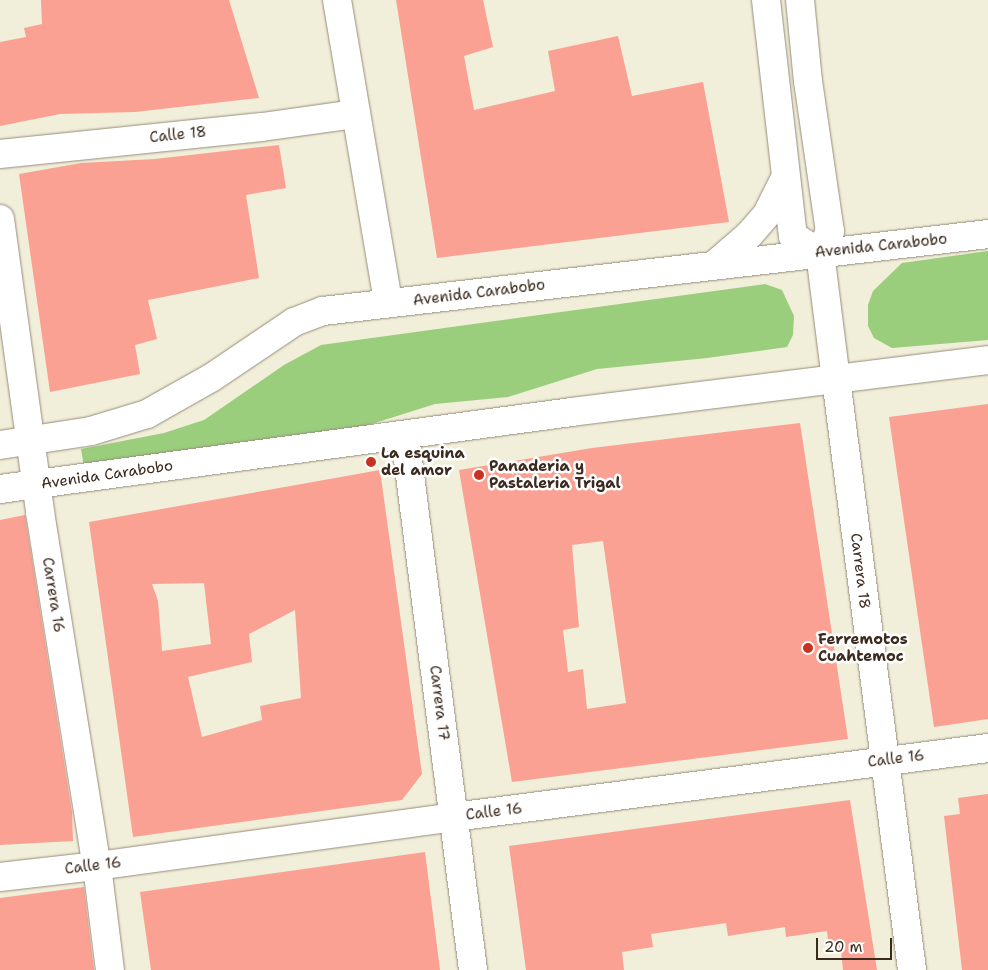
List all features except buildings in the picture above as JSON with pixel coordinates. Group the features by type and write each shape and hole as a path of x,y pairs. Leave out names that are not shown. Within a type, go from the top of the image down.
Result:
{"street":[{"path":"337,0 388,303"},
{"path":"766,0 793,236 820,253 830,231 808,82 800,0"},
{"name":"Calle 18","path":"0,154 356,114"},
{"path":"713,266 749,235 767,214 785,178"},
{"name":"Carrera 16","path":"0,219 37,485 98,866 110,970"},
{"name":"Avenida Carabobo","path":"0,444 91,431 147,414 185,394 294,322 322,311 988,234"},
{"name":"Carrera 18","path":"820,253 862,598 886,760 912,970"},
{"name":"Avenida Carabobo","path":"0,490 572,412 988,360"},
{"name":"Carrera 17","path":"405,436 474,970"},
{"name":"Calle 16","path":"0,877 98,866 454,817 988,748"}],"green space":[{"path":"988,251 988,340 892,348 874,338 868,326 868,305 873,291 902,263"},
{"path":"765,284 782,290 794,316 793,335 787,347 707,358 597,369 508,397 435,404 343,433 84,467 81,449 164,433 204,420 284,365 321,345"}],"place":[{"name":"La esquina del amor","path":"371,462"},
{"name":"Panaderia y Pastaleria Trigal","path":"479,475"},
{"name":"Ferremotos Cuahtemoc","path":"808,648"}]}
